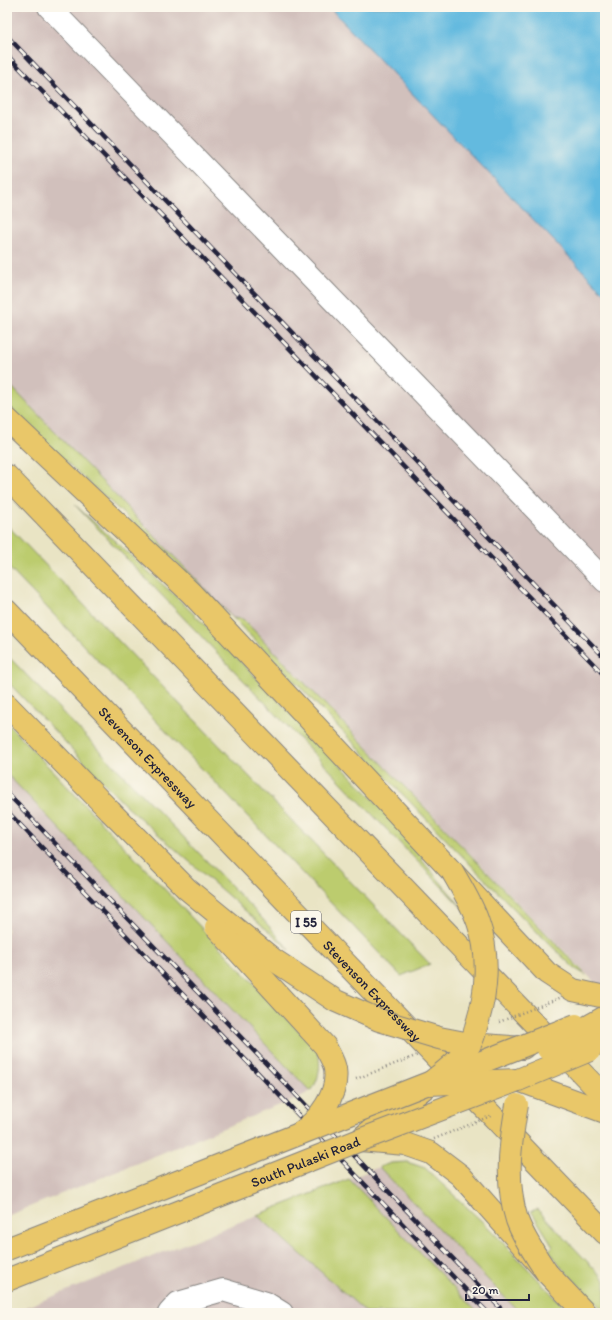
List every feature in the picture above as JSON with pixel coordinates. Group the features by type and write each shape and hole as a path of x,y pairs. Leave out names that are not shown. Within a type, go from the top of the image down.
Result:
{"main road":[{"path":"7,419 191,593 222,628 547,973 573,990 605,997"},
{"path":"7,476 605,1097"},
{"name":"Stevenson Expressway","path":"7,611 605,1233"},
{"path":"7,705 186,890 274,960 336,1001 379,1020 439,1038 470,1044 567,1051 605,1043"},
{"path":"110,811 325,1046 335,1068 335,1087 329,1100 312,1125 299,1134"},
{"path":"360,1140 454,1063 470,1044 482,1009 486,983 485,953 479,923 468,899 452,871"},
{"name":"South Pulaski Road","path":"7,1249 429,1084 605,1013"},
{"path":"547,1273 528,1244 518,1220 510,1186 509,1152 518,1080 548,1049 605,1017"},
{"name":"South Pulaski Road","path":"7,1280 360,1140 518,1080 605,1043"},
{"path":"429,1084 518,1080 605,1112"},
{"path":"360,1140 405,1144 431,1153 460,1175 547,1273 585,1313"}],"lane":[{"path":"49,7 605,581"},
{"path":"169,1313 178,1303 223,1290 266,1303 282,1313"}],"path":[{"path":"497,1022 562,997"},
{"path":"354,1080 423,1054"},
{"path":"434,1139 495,1114"}],"shaded area":[{"path":"7,7 329,7 605,294 605,993 243,619 233,618 7,382"},
{"path":"7,774 310,1091 302,1096 7,1216"},
{"path":"379,1167 520,1313 478,1313 349,1179"},
{"path":"257,1215 367,1313 11,1313"}],"green space":[{"path":"7,382 233,618 154,542 19,418 7,403"},
{"path":"75,505 171,592 215,635 426,854 421,859 466,912"},
{"path":"7,525 430,964 401,976 7,566"},
{"path":"233,618 243,619 586,975 574,968 530,925 445,839"},
{"path":"7,655 260,916 290,950 125,805 7,681"},
{"path":"7,723 318,1051 319,1071 317,1080 312,1090 310,1091 7,774"},
{"path":"407,1162 425,1168 490,1229 570,1313 520,1313 379,1167 391,1163"},
{"path":"349,1179 478,1313 367,1313 257,1215"},
{"path":"537,1209 605,1280 605,1312 562,1268 549,1250 553,1246 531,1211"}],"water":[{"path":"329,7 605,7 605,294"}],"railway":[{"path":"7,36 605,658"},
{"path":"7,55 605,676"},
{"path":"7,793 505,1313"},
{"path":"7,811 488,1313"}]}
